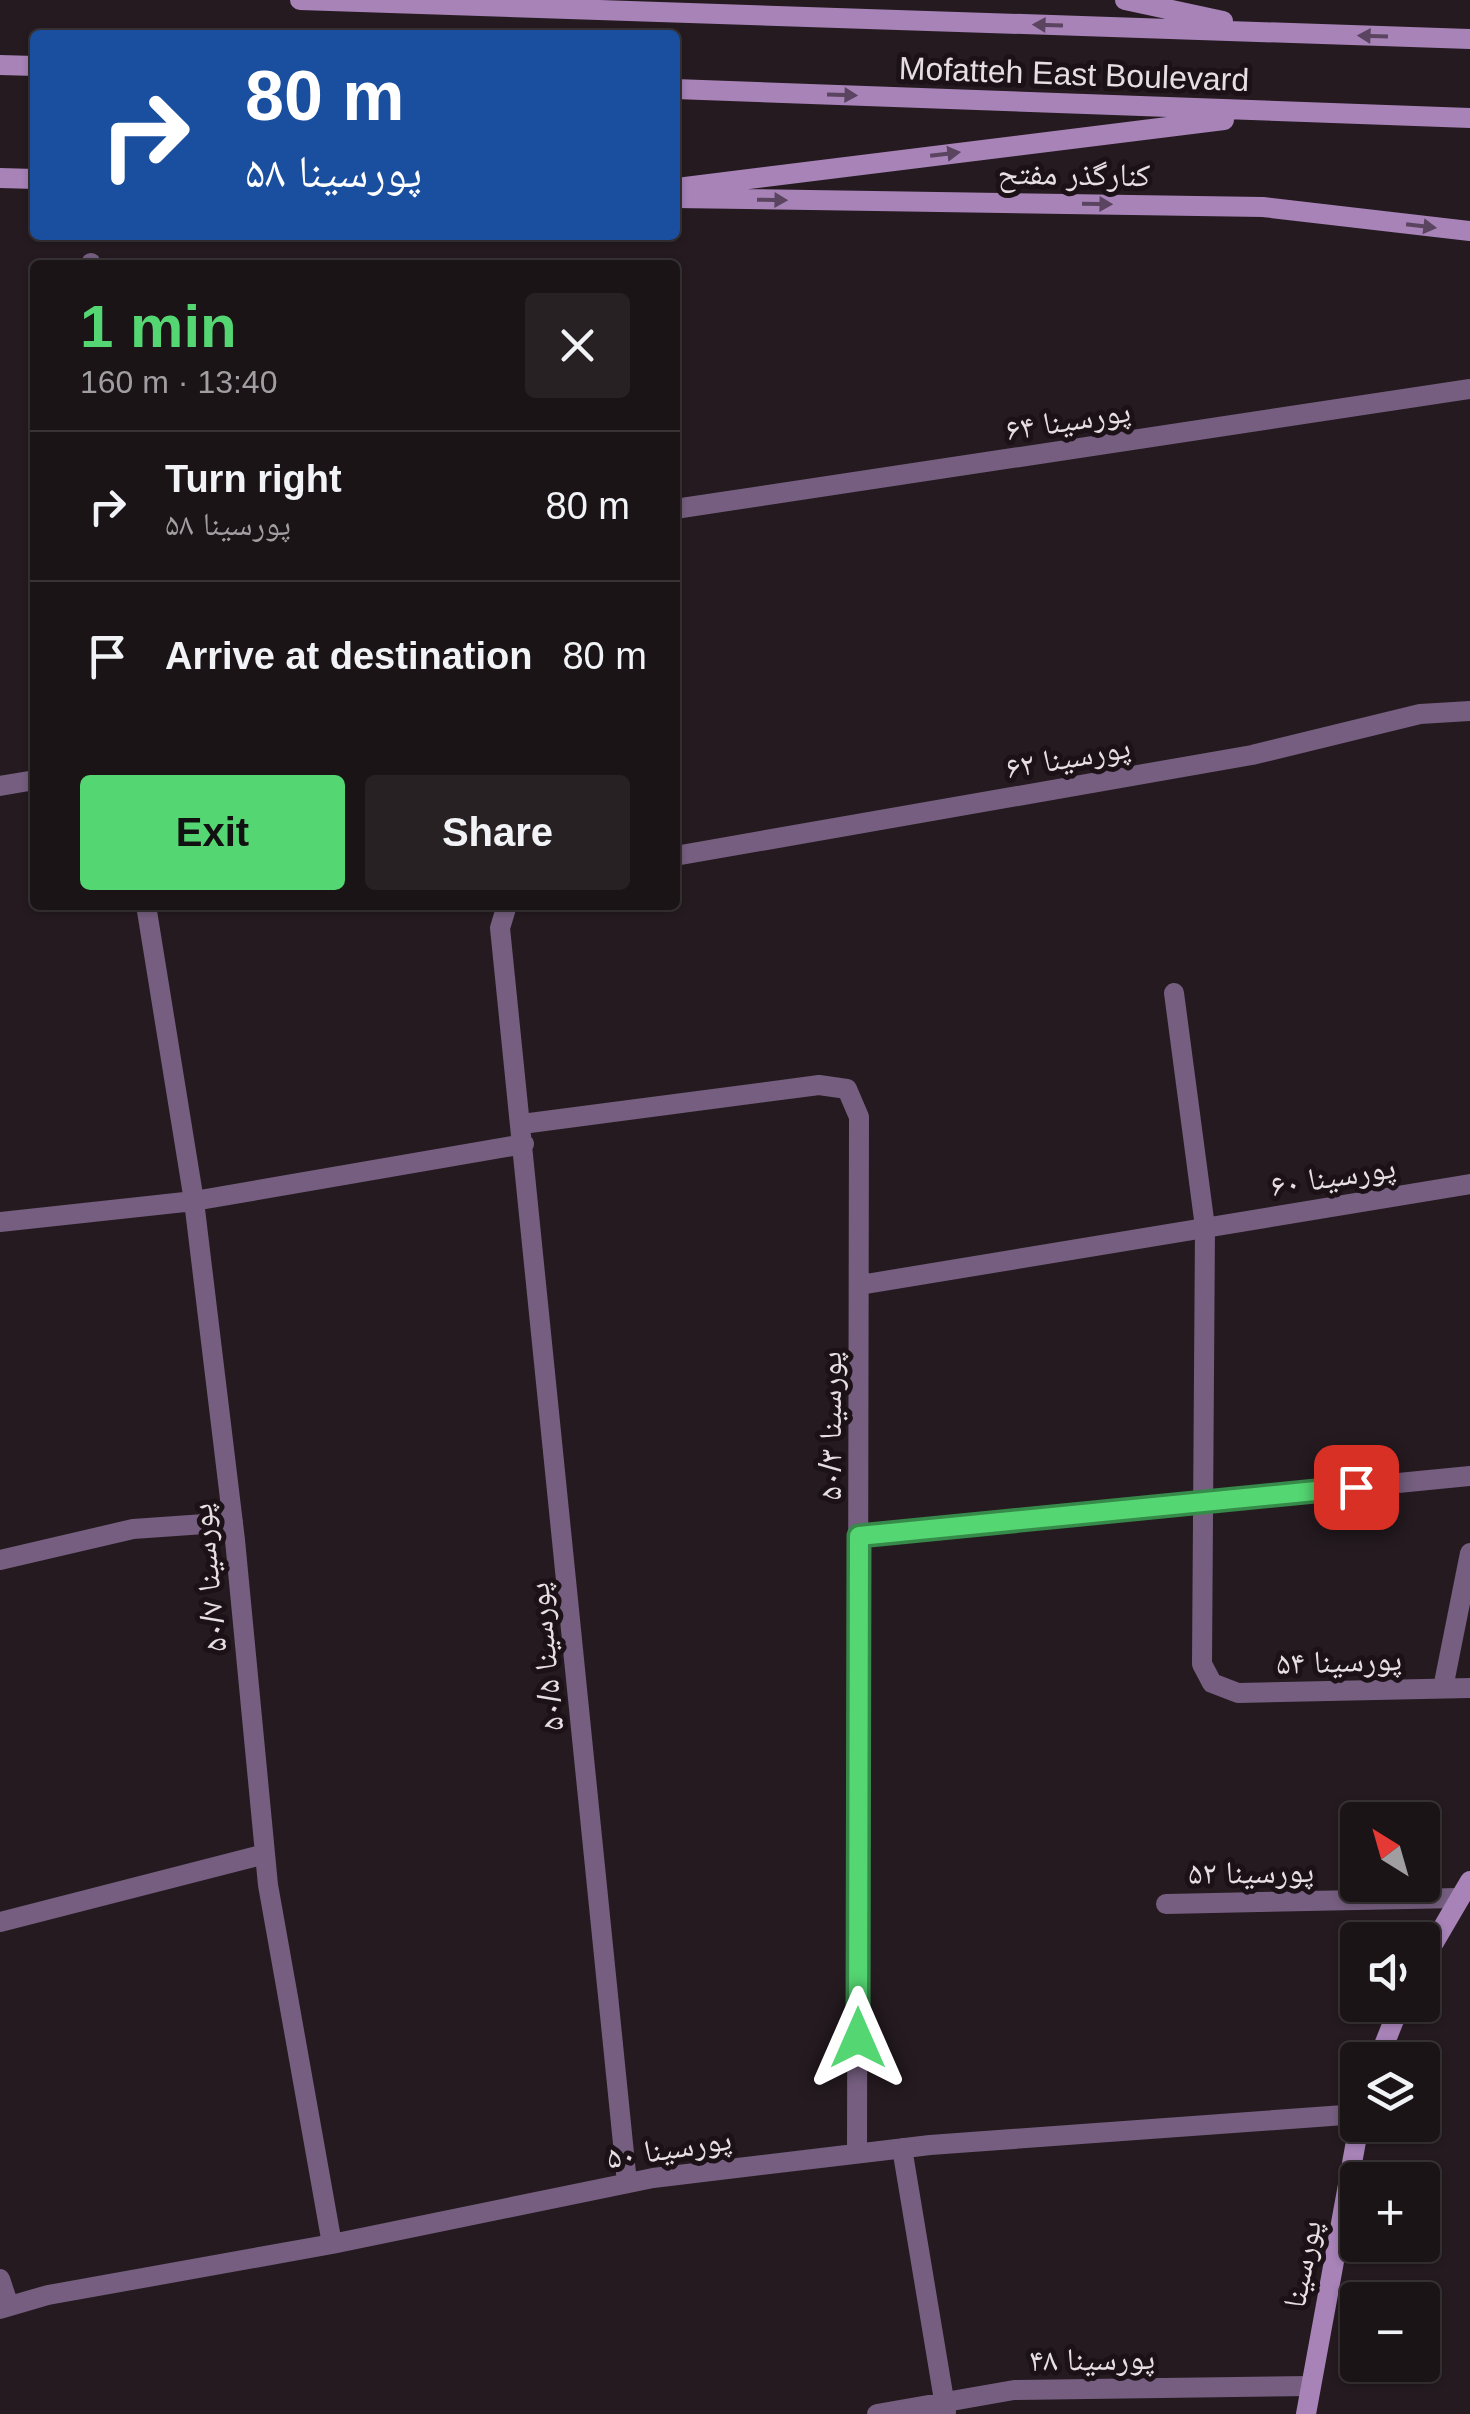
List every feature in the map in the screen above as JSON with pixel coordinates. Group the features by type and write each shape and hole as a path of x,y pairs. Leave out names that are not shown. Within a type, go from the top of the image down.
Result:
{"main road":[{"name":"Mofatteh East Boulevard","path":"300,0 1470,39"},
{"path":"1125,0 1273,32"},
{"path":"0,65 30,66"},
{"name":"Mofatteh East Boulevard","path":"680,89 1470,118"},
{"path":"680,187 1286,112"},
{"path":"0,178 30,179"},
{"name":"کنارگذر مفتح","path":"680,198 1263,207 1470,232"},
{"path":"1440,1931 1464,1889"},
{"name":"پورسینا","path":"1306,2414 1355,2142"}],"street":[{"name":"پورسینا ۶۴","path":"680,508 1470,389"},
{"name":"پورسینا ۶۲","path":"680,855 1252,755 1420,714 1470,712"},
{"path":"0,786 30,781"},
{"name":"پورسینا ۵۰/۷","path":"147,910 194,1201 233,1522 266,1854 332,2244"},
{"path":"0,1222 194,1201 523,1134 500,928 505,910"},
{"path":"1174,992 1205,1228 1203,1502"},
{"name":"پورسینا ۵۰/۳","path":"523,1134 819,1085 846,1089 859,1117 857,2154"},
{"name":"پورسینا ۵۰/۵","path":"523,1134 628,2184"},
{"name":"پورسینا ۶۰","path":"860,1285 1470,1184"},
{"path":"859,1536 1470,1476"},
{"name":"پورسینا ۵۴","path":"1203,1502 1202,1664 1212,1684 1238,1693 1470,1688"},
{"path":"0,1560 133,1530 233,1522"},
{"path":"1442,1688 1470,1553"},
{"path":"0,1922 266,1854"},
{"name":"پورسینا ۵۲","path":"1166,1904 1464,1889"},
{"name":"پورسینا ۵۰","path":"4,2308 48,2295 332,2244 628,2184 902,2148 1340,2115"},
{"path":"902,2148 946,2408"},
{"path":"0,2279 4,2308"},
{"name":"پورسینا ۴۸","path":"877,2414 946,2408 1014,2390 1310,2386"}],"route":[{"path":"858,2038 859,1536 1356,1487"}]}
